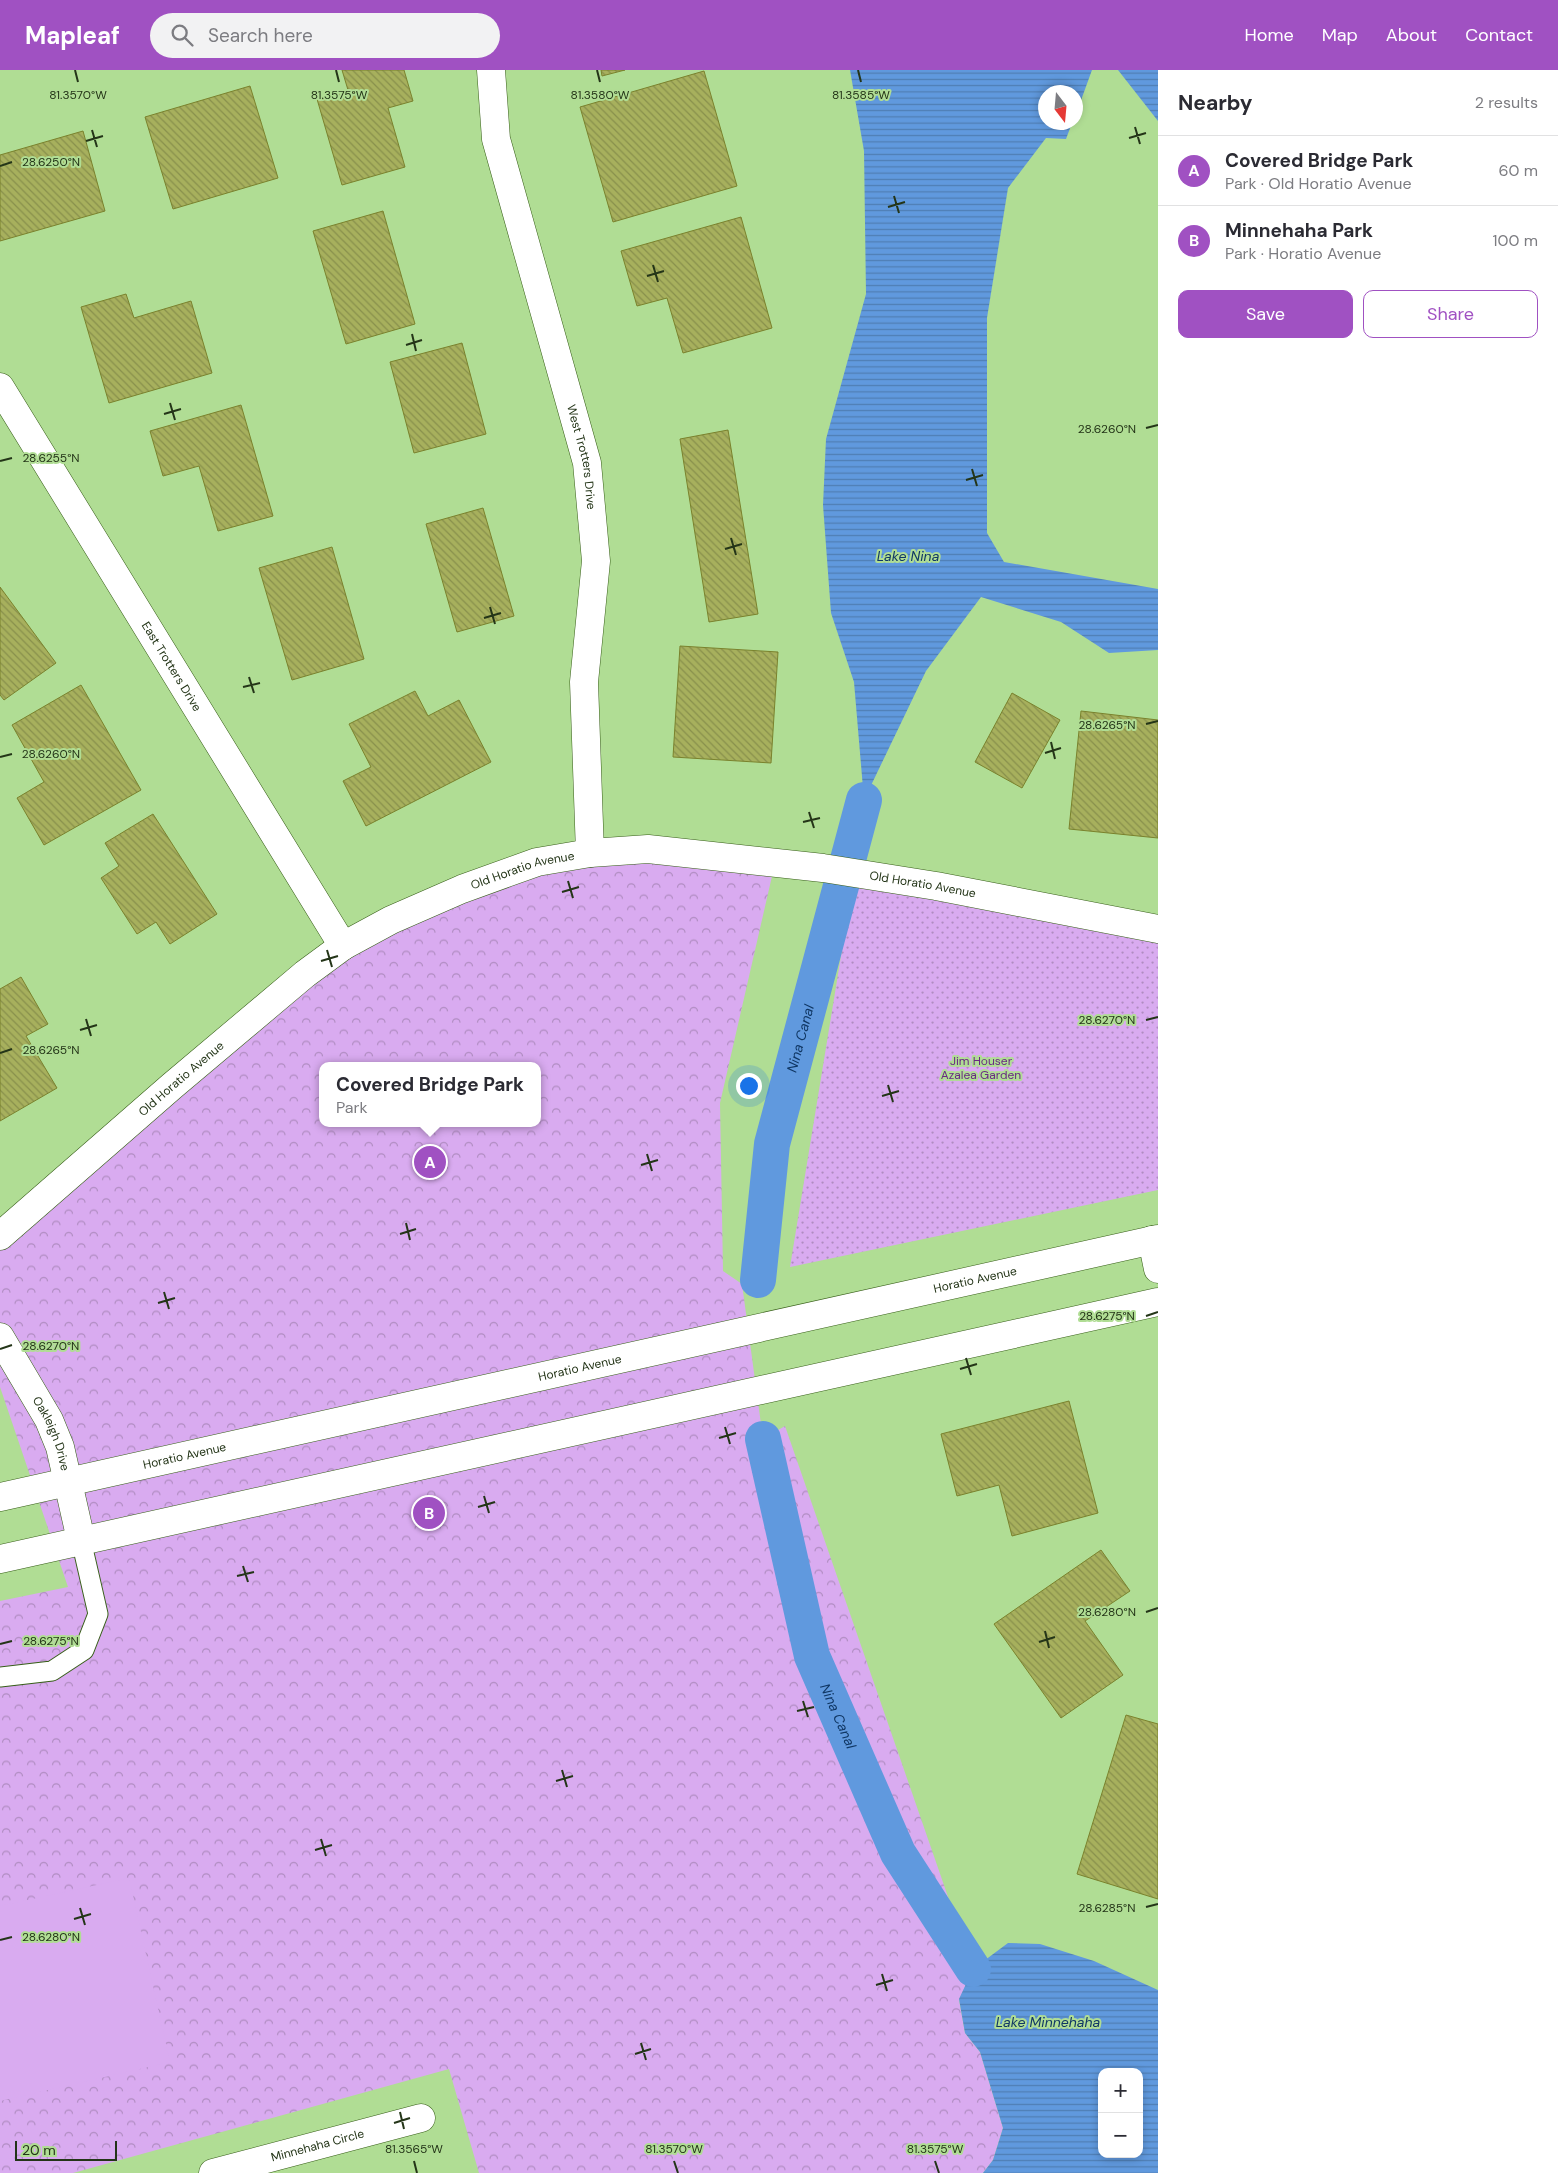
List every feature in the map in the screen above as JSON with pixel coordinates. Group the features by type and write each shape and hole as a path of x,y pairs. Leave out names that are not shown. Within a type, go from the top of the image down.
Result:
{"street":[{"name":"West Trotters Drive","path":"491,70 496,138 588,463 596,561 584,682 590,853"},
{"name":"East Trotters Drive","path":"0,387 343,946"},
{"name":"Old Horatio Avenue","path":"0,1236 179,1080 305,974 343,946 391,920 462,888 537,862 590,853 648,849 823,868 936,886 1158,929"},
{"path":"1155,1240 1158,1269"},
{"name":"Horatio Avenue","path":"0,1497 1155,1240"},
{"path":"0,1558 1158,1302"},
{"name":"Oakleigh Drive","path":"0,1337 49,1420 60,1447 81,1540"},
{"name":"Minnehaha Circle","path":"213,2173 421,2118"}],"lane":[{"path":"0,1676 52,1671 84,1650 98,1614 81,1540"}],"green space":[{"path":"537,862 775,863 720,1103 723,1271 742,1284 763,1439 785,1426 973,1969 959,2000 965,2033 980,2052 1003,2128 993,2160 983,2173 479,2173 449,2069 73,2173 0,2173 0,1601 68,1587 0,1387 0,1236 305,974"},
{"name":"Jim Houser Azalea Garden","path":"853,883 1158,942 1158,1190 790,1267"},
{"path":"129,1878 170,2062 0,2101 0,1906"}],"water":[{"name":"Lake Nina","path":"850,70 1092,70 1083,95 1083,85 1038,85 1038,130 1069,130 1066,139 1046,138 1008,188 987,318 987,533 1004,562 1158,589 1158,650 1109,653 1061,622 981,597 926,671 864,800 854,682 831,613 823,505 826,439 866,294 864,151"},
{"path":"1118,70 1158,70 1158,121"},
{"name":"Lake Minnehaha","path":"1008,1943 1040,1944 1094,1961 1158,1990 1158,2173 983,2173 993,2160 1003,2128 980,2052 965,2033 959,1999 973,1969"}],"building":[{"path":"342,70 404,70 413,101 388,108 405,167 342,185 317,99 348,90"},
{"path":"601,70 625,70 602,76"},
{"path":"704,71 737,186 613,222 580,107"},
{"path":"250,86 278,178 173,209 145,117"},
{"path":"83,131 105,211 0,241 0,155"},
{"path":"383,211 415,324 346,344 313,231"},
{"path":"741,217 772,328 683,353 667,298 637,306 621,251"},
{"path":"126,294 134,318 191,301 212,373 109,403 81,307"},
{"path":"462,343 486,434 414,453 390,362"},
{"path":"241,405 273,516 218,531 199,466 163,476 150,431"},
{"path":"728,430 758,614 709,622 680,439"},
{"path":"483,508 514,616 457,632 426,524"},
{"path":"332,547 364,659 292,680 259,568"},
{"path":"0,587 56,663 4,700 0,695"},
{"path":"680,646 778,652 771,763 673,757"},
{"path":"81,685 141,790 44,845 17,798 44,782 12,725"},
{"path":"415,691 428,716 459,700 491,762 366,826 343,781 371,767 349,724"},
{"path":"1012,693 1060,720 1022,788 975,762"},
{"path":"1081,711 1158,720 1158,838 1069,829"},
{"path":"153,814 217,914 170,944 156,922 137,934 101,878 119,866 105,843"},
{"path":"21,977 48,1024 26,1036 57,1088 0,1121 0,989"},
{"path":"1069,1401 1098,1513 1012,1536 999,1485 957,1496 941,1434"},
{"path":"1101,1550 1130,1591 1085,1621 1123,1675 1061,1718 994,1624"},
{"path":"1126,1715 1158,1724 1158,1899 1077,1874"}],"waterway":[{"name":"Nina Canal","path":"758,1280 772,1144 864,800"},
{"name":"Nina Canal","path":"763,1439 812,1656 898,1853 973,1969"}],"place":[{"name":"Covered Bridge Park","path":"430,1162"},
{"name":"Minnehaha Park","path":"429,1513"}]}
